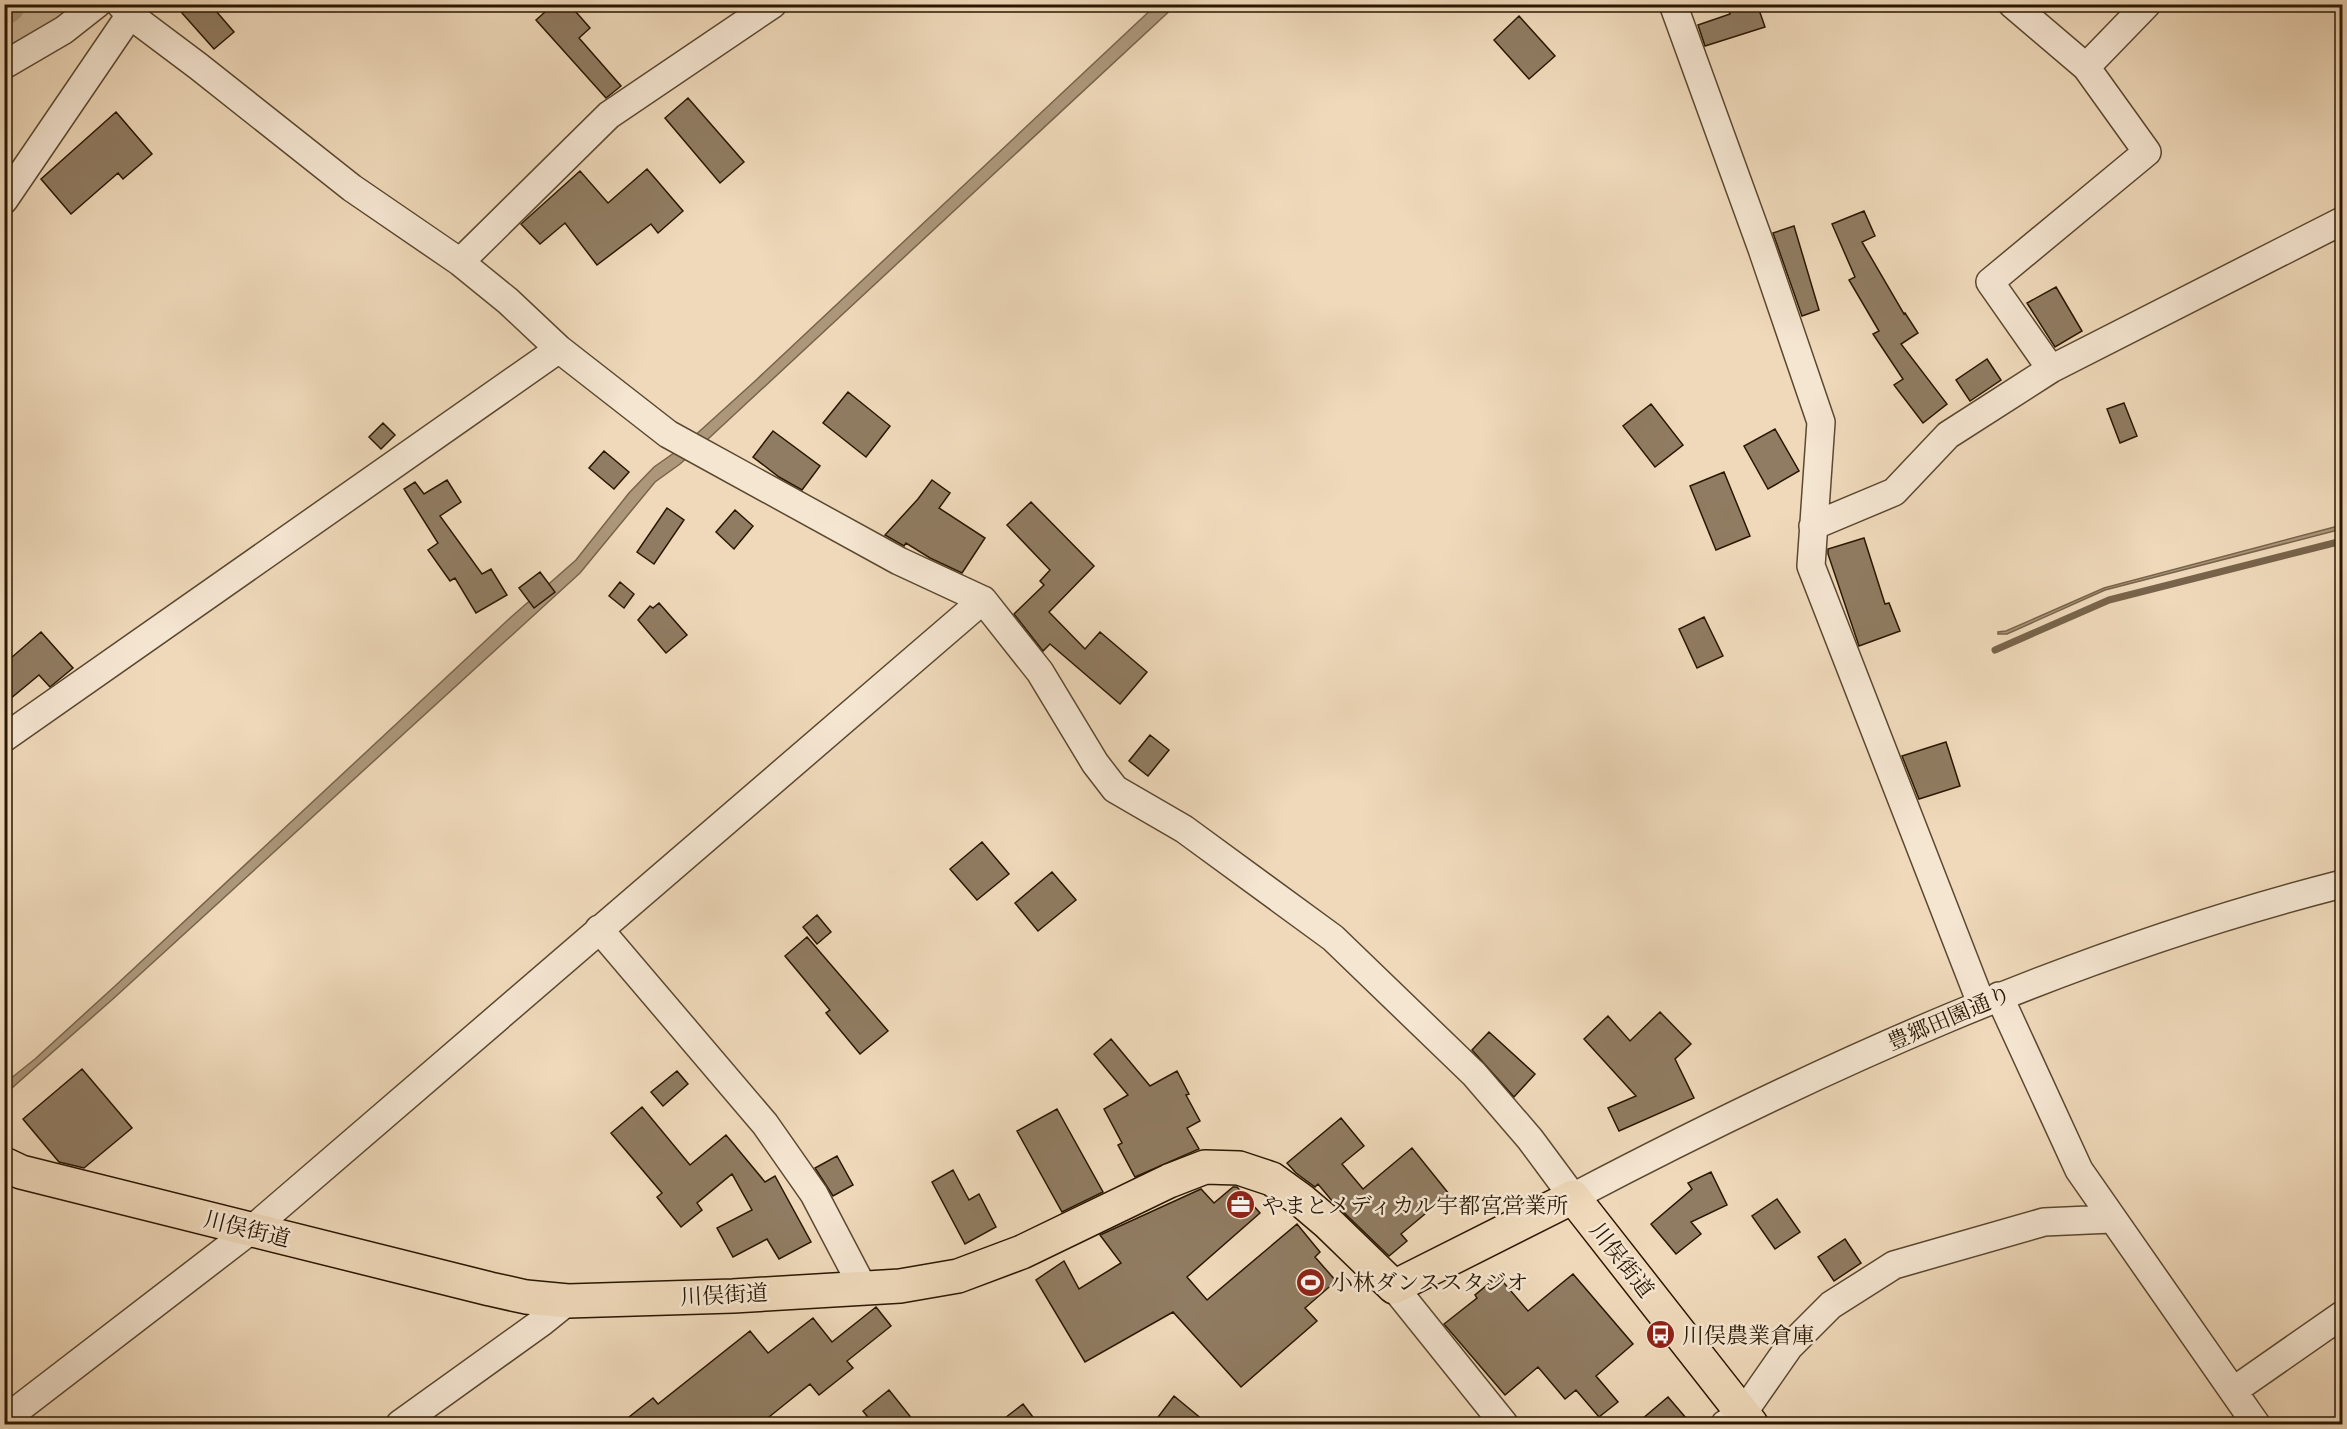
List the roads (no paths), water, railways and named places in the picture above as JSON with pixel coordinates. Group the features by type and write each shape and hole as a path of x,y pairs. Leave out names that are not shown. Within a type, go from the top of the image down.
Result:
{"main road":[{"name":"川俣街道","path":"4,1164 21,1172 490,1289 526,1297 568,1301 733,1296 900,1286 958,1276 990,1266 1169,1181 1205,1167 1239,1168 1272,1179 1319,1215 1394,1287"},
{"path":"1394,1287 1573,1197"},
{"name":"川俣街道","path":"1573,1197 1740,1421"}],"street":[{"path":"4,65 64,30 97,4"},
{"path":"460,262 609,115 773,4"},
{"path":"1673,4 1762,249 1821,422 1811,566 1990,999 2079,1170 2256,1425"},
{"path":"2012,4 2086,67 2147,152 1990,282 2051,369"},
{"path":"2086,67 2147,4"},
{"path":"4,200 125,10 352,188 460,262 508,301 559,349 668,434 899,561 983,600 1040,672 1095,763 1115,789 1184,829 1333,938 1474,1074 1530,1139 1573,1197"},
{"path":"1813,526 1894,492 1948,435 2051,369 2343,221"},
{"path":"4,738 559,349"},
{"path":"4,1419 251,1230 983,600"},
{"name":"豊郷田園通り","path":"1573,1197 1709,1126 1990,999 2158,938 2343,884"},
{"path":"598,929 765,1124 814,1194 858,1278 858,1288"},
{"path":"1740,1421 1789,1347 1831,1305 1894,1264 2044,1222 2111,1219"},
{"name":"川俣街道","path":"1394,1287 1504,1425"},
{"path":"400,1425 568,1301"},
{"path":"2233,1391 2343,1315"}],"waterway":[{"path":"1995,650 2109,600 2342,541"}],"place":[{"name":"やまとメディカル宇都宮営業所","path":"1241,1205"},
{"name":"小林ダンススタジオ","path":"1310,1282"},
{"name":"川俣農業倉庫","path":"1661,1335"}]}
